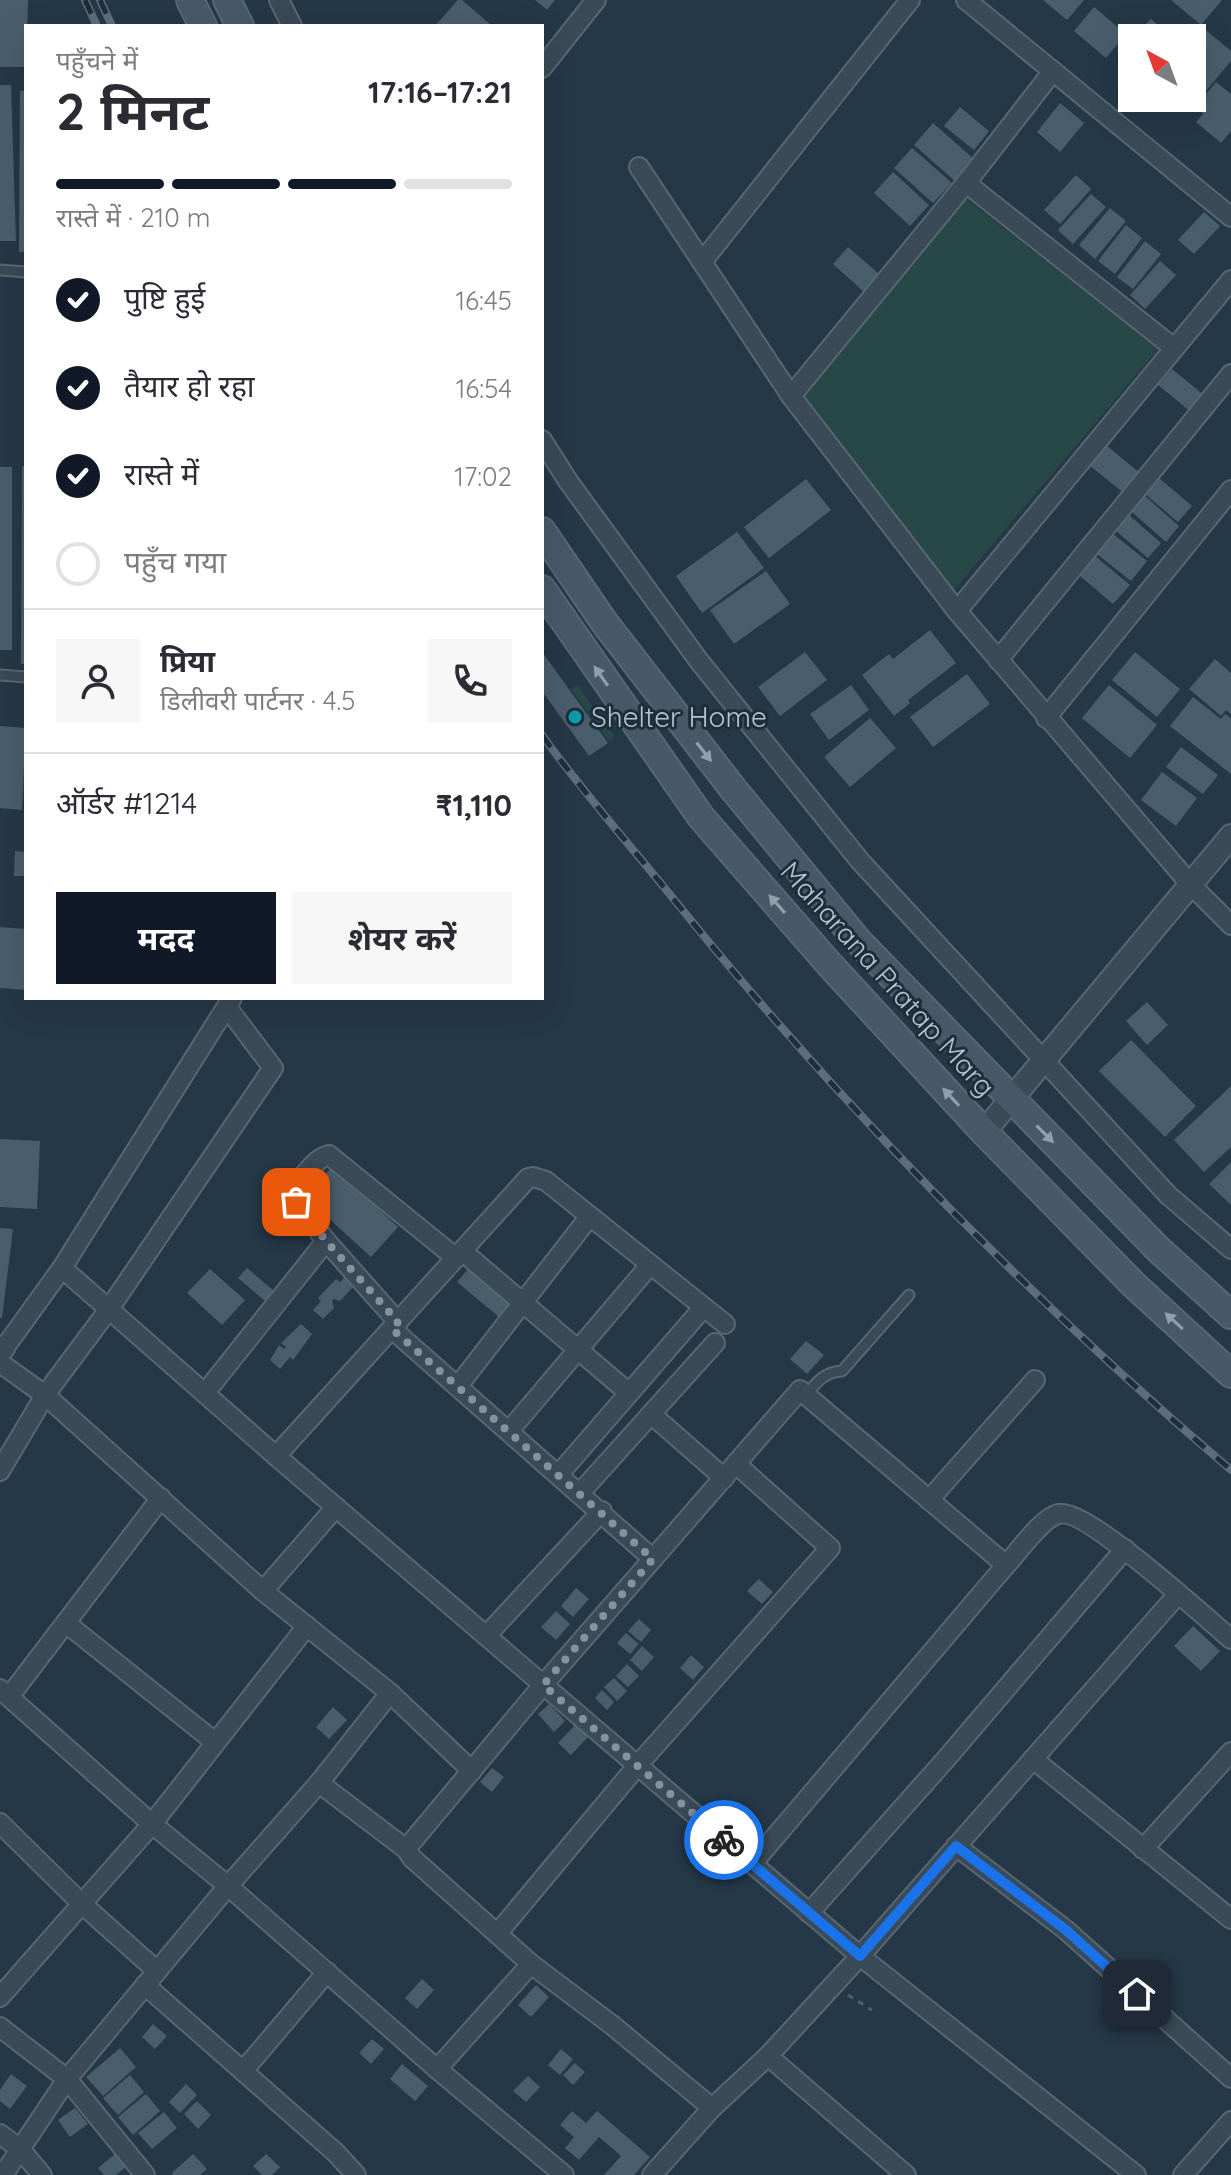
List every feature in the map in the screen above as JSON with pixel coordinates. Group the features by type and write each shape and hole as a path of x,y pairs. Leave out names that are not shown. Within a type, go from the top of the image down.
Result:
{"main road":[{"path":"190,0 202,24"},
{"path":"227,0 239,24"},
{"name":"Maharana Pratap Marg","path":"544,534 613,634 734,790 859,942 1159,1250 1231,1315"},
{"name":"Maharana Pratap Marg","path":"544,592 701,817 830,965 984,1132 1133,1284 1231,1374"}],"street":[{"path":"279,0 291,24"},
{"path":"544,65 596,0"},
{"path":"702,262 910,0"},
{"path":"966,0 1231,217"},
{"path":"791,396 966,183 1053,71"},
{"path":"639,167 791,396 957,611 1191,885 1231,925"},
{"path":"966,183 1174,348"},
{"path":"957,611 1231,280"},
{"path":"998,660 1231,374"},
{"path":"544,443 699,661 840,837 1168,1195 1231,1249"},
{"path":"1046,718 1231,490"},
{"path":"984,1132 1231,836"},
{"path":"0,1471 45,1395 109,1309 273,1068 230,1003 62,1268 1,1353 45,1395 263,1591 390,1693 472,1771"},
{"path":"629,1393 523,1303 329,1155 315,1163 292,1191 326,1241 395,1325 458,1386 653,1559"},
{"path":"276,1456 528,1178 546,1181 725,1324"},
{"path":"458,1386 590,1216"},
{"path":"205,1393 326,1241"},
{"path":"509,1431 650,1265"},
{"path":"62,1268 276,1456 809,1913 1136,2175"},
{"path":"559,1474 703,1308"},
{"path":"580,1493 715,1343"},
{"path":"929,1500 1035,1380"},
{"path":"406,1849 543,1685 800,1390 1006,1565"},
{"path":"497,1934 637,1766 830,1548 651,1414"},
{"path":"161,1498 67,1624 5,1693 152,1824 564,2175"},
{"path":"263,1591 336,1507"},
{"path":"486,1636 602,1511"},
{"path":"752,1864 1006,1565 1043,1523 1056,1514 1069,1513 1081,1519 1125,1549 1231,1639"},
{"path":"809,1913 946,1759 1125,1549"},
{"path":"652,2175 712,2108 768,2056 860,1956 1178,1594"},
{"path":"67,1624 215,1742"},
{"path":"0,1997 152,1824 307,1626"},
{"path":"3,2175 67,2079 228,1886 319,1783 390,1693"},
{"path":"1143,1849 1231,1752"},
{"path":"1033,1759 1231,1919"},
{"path":"319,1783 406,1849 412,1858 531,1964 612,2025 712,2108"},
{"path":"0,1823 243,2071 336,2153 356,2175"},
{"path":"956,1846 1066,1930 1231,2078"},
{"path":"437,2069 531,1964"},
{"path":"243,2071 327,1972"},
{"path":"0,2027 67,2079 145,2175"},
{"path":"768,2056 906,2175"},
{"path":"1183,2175 1231,2121"},
{"path":"0,2134 20,2149 42,2175"}],"lane":[{"path":"0,270 24,272"},
{"path":"0,675 24,677"},
{"path":"806,1395 820,1378 831,1371 842,1371 909,1295"}],"path":[{"path":"833,1985 872,2010"}],"green space":[{"path":"964,197 1158,349 953,591 802,392"},
{"path":"577,685 615,737 609,741 571,689"}],"building":[{"path":"0,0 28,0 27,24 24,24 24,67 0,67"},
{"path":"458,0 462,0 490,24 437,24"},
{"path":"535,0 555,0 547,10"},
{"path":"1043,0 1084,0 1067,20"},
{"path":"1171,0 1222,0 1200,24"},
{"path":"1094,7 1118,27 1118,44 1106,58 1074,31"},
{"path":"1206,30 1231,51 1231,61 1206,91"},
{"path":"1216,82 1231,94 1231,131 1221,143 1196,122 1203,114 1201,112 1206,112 1206,94"},
{"path":"0,85 11,85 16,241 0,241"},
{"path":"20,91 24,91 24,252 19,252"},
{"path":"1060,103 1084,123 1060,152 1037,132"},
{"path":"960,107 989,131 974,150 944,126"},
{"path":"933,123 975,160 956,182 914,145"},
{"path":"912,148 952,183 933,203 894,168"},
{"path":"893,172 929,205 910,226 874,193"},
{"path":"1076,175 1091,189 1060,224 1044,210"},
{"path":"1091,194 1106,207 1073,244 1058,230"},
{"path":"1110,208 1126,221 1095,259 1079,245"},
{"path":"1204,212 1220,226 1194,254 1178,240"},
{"path":"1126,225 1142,238 1115,274 1098,261"},
{"path":"1145,241 1161,254 1133,289 1117,277"},
{"path":"848,247 879,274 864,292 833,264"},
{"path":"1160,261 1176,275 1145,309 1130,295"},
{"path":"1172,369 1205,396 1191,412 1158,385"},
{"path":"1106,445 1141,474 1125,494 1089,465"},
{"path":"22,466 24,466 24,664 21,664"},
{"path":"0,467 12,467 12,650 0,650"},
{"path":"1159,478 1192,506 1178,522 1145,494"},
{"path":"806,479 831,510 769,558 744,527"},
{"path":"1145,496 1179,526 1166,542 1131,511"},
{"path":"1129,515 1161,543 1148,558 1116,531"},
{"path":"737,532 764,568 702,613 676,576"},
{"path":"1113,534 1147,561 1131,581 1097,554"},
{"path":"1095,556 1130,585 1113,604 1079,575"},
{"path":"766,571 790,604 734,644 710,610"},
{"path":"930,630 956,663 908,700 910,703 894,716 862,675 889,654 893,659"},
{"path":"805,652 827,680 780,716 758,687"},
{"path":"1135,652 1180,689 1157,717 1112,680"},
{"name":"Shelter Home","path":"544,655 608,743 589,756 544,694"},
{"path":"1215,659 1231,673 1231,714 1226,710 1221,716 1189,689"},
{"path":"967,674 990,704 933,747 910,717"},
{"path":"851,685 869,710 829,740 810,714"},
{"path":"1109,685 1157,725 1130,758 1082,718"},
{"path":"1193,697 1221,719 1225,714 1231,718 1231,774 1170,726"},
{"path":"870,718 896,748 850,787 824,757"},
{"path":"0,726 24,728 22,810 0,808"},
{"path":"1181,747 1218,775 1203,794 1166,767"},
{"path":"1162,772 1197,798 1176,826 1141,800"},
{"path":"15,851 24,852 24,876 14,876"},
{"path":"0,927 24,929 24,990 0,988"},
{"path":"1147,1002 1168,1025 1147,1045 1126,1021"},
{"path":"1131,1040 1196,1106 1165,1137 1099,1071"},
{"path":"1231,1086 1231,1147 1204,1172 1174,1140"},
{"path":"0,1139 40,1141 37,1209 0,1207"},
{"path":"1231,1162 1231,1205 1209,1184"},
{"path":"332,1167 398,1227 371,1257 305,1197"},
{"path":"0,1228 13,1229 2,1318 0,1318"},
{"path":"470,1267 518,1306 505,1322 457,1282"},
{"path":"247,1268 274,1291 265,1301 238,1278"},
{"path":"210,1269 245,1300 222,1325 187,1293"},
{"path":"348,1274 357,1283 340,1301 332,1301 334,1308 323,1319 313,1310 321,1301 318,1298 336,1279 340,1282"},
{"path":"301,1324 312,1334 293,1360 290,1357 280,1369 270,1360 279,1345 284,1349 286,1347 281,1343"},
{"path":"806,1341 824,1355 807,1374 790,1359"},
{"path":"759,1579 773,1592 762,1604 747,1591"},
{"path":"576,1588 589,1599 573,1617 561,1606"},
{"path":"556,1611 570,1624 556,1640 541,1627"},
{"path":"639,1619 651,1630 641,1642 628,1631"},
{"path":"1193,1626 1220,1651 1201,1671 1174,1646"},
{"path":"626,1633 639,1644 630,1654 617,1643"},
{"path":"642,1646 654,1657 642,1671 630,1660"},
{"path":"691,1655 704,1667 693,1680 680,1668"},
{"path":"627,1664 639,1676 628,1687 616,1676"},
{"path":"614,1678 627,1691 617,1701 604,1687"},
{"path":"602,1690 614,1702 607,1710 595,1698"},
{"path":"549,1704 565,1721 554,1732 538,1714"},
{"path":"333,1707 347,1720 329,1739 316,1727"},
{"path":"575,1725 588,1737 571,1755 558,1743"},
{"path":"492,1768 504,1777 492,1792 480,1782"},
{"path":"422,1979 434,1990 417,2009 405,1998"},
{"path":"536,1985 549,1997 531,2017 518,2005"},
{"path":"153,2024 167,2036 155,2049 142,2037"},
{"path":"372,2039 384,2049 371,2064 359,2053"},
{"path":"120,2048 136,2067 103,2096 86,2077"},
{"path":"561,2049 573,2059 560,2075 548,2065"},
{"path":"575,2063 585,2072 573,2085 563,2075"},
{"path":"402,2064 428,2086 415,2101 390,2079"},
{"path":"11,2074 27,2086 10,2109 0,2101 0,2090"},
{"path":"130,2075 144,2092 118,2115 103,2098"},
{"path":"528,2076 540,2087 526,2102 513,2091"},
{"path":"186,2084 197,2095 180,2113 169,2102"},
{"path":"146,2094 160,2111 133,2135 118,2117"},
{"path":"197,2101 211,2115 198,2129 184,2114"},
{"path":"75,2108 88,2124 70,2137 58,2120"},
{"path":"572,2111 586,2123 597,2111 650,2157 634,2175 604,2175 621,2156 599,2137 579,2160 565,2148 574,2137 560,2125"},
{"path":"164,2112 177,2128 152,2149 138,2133"},
{"path":"116,2153 127,2166 116,2175 104,2175 98,2168"},
{"path":"193,2154 207,2169 200,2175 173,2175 172,2173"},
{"path":"266,2154 280,2167 272,2175 262,2175 253,2166"}],"railway":[{"path":"85,0 96,24"},
{"path":"100,0 111,24"},
{"path":"544,738 728,965 863,1118 1005,1264 1231,1470"}],"way so far":[{"path":"296,1202 326,1241 398,1322 392,1329 653,1559 543,1685 724,1840"}],"place":[{"name":"Shelter Home","path":"575,717"}],"route":[{"path":"724,1840 860,1956 956,1846 1066,1930 1137,1994"}]}
